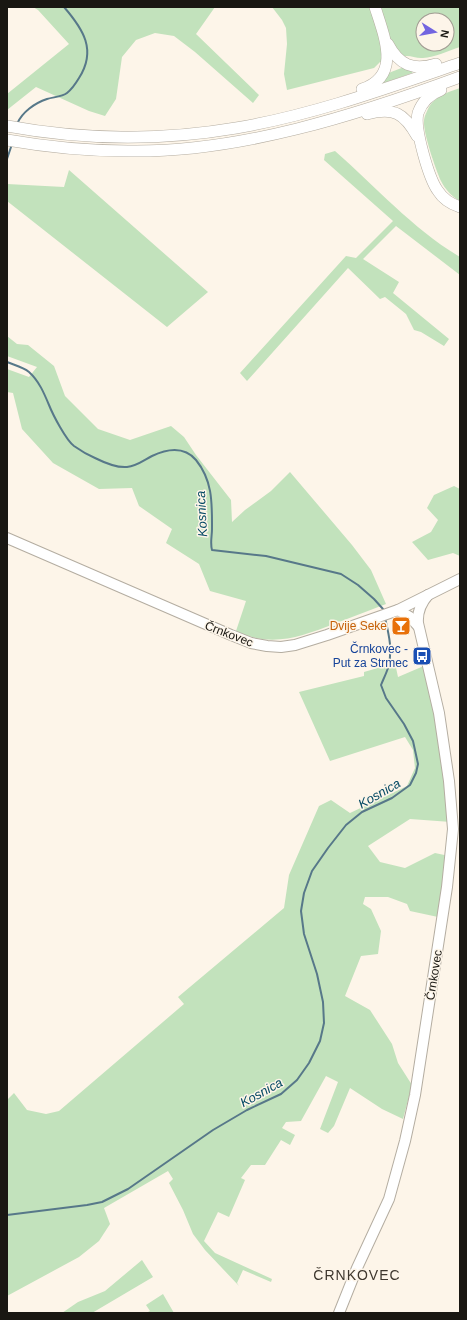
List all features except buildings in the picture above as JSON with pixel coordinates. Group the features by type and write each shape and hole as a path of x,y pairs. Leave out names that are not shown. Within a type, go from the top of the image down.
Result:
{"main road":[{"path":"375,7 386,40 395,56 403,62 410,66 423,68 442,63 460,62"},
{"path":"337,103 347,96 374,84 382,76 387,62 386,40"},
{"path":"7,126 32,131 74,136 124,138 186,134 244,126 284,118 337,103 460,62"},
{"path":"7,140 70,148 128,151 179,149 233,142 310,125 414,94 460,77"},
{"path":"460,82 432,94 420,107 417,123 421,144 434,184 438,191 450,203 460,207"},
{"path":"337,117 356,117 378,112 395,113 401,115 409,123 421,144"},
{"name":"Črnkovec","path":"7,538 200,622 251,643 267,646 281,647 295,645 393,612 460,579"},
{"name":"Črnkovec","path":"339,1313 357,1268 388,1199 405,1141 415,1095 448,887 453,829 450,788 439,713 418,626 419,610 428,595"},
{"path":"393,612 410,617 418,626"}],"green space":[{"path":"33,7 215,7 196,34 259,95 253,103 195,52 174,36 155,33 136,40 122,57 116,99 105,116 89,111 36,87 7,110 7,94 69,44 38,10"},
{"path":"272,7 370,7 380,35 384,63 380,62 374,68 287,90 284,74 287,44 286,28"},
{"path":"379,7 460,7 460,47 455,49 455,12 415,12 415,52 446,52 428,57 420,58 406,56 401,58 390,43"},
{"path":"404,67 414,70 412,73 382,83 386,74"},
{"path":"460,88 460,201 449,192 441,181 433,160 424,127 424,121 429,107 435,100"},
{"path":"335,151 426,234 460,257 460,275 396,226 363,259 399,282 393,293 449,339 444,346 421,332 414,330 406,314 385,297 380,299 348,268 247,381 240,373 346,256 356,258 393,221 324,160 325,154"},
{"path":"69,170 208,292 167,327 7,201 7,184 64,187"},
{"path":"7,336 17,344 28,345 54,366 65,396 98,429 130,440 171,426 184,437 231,500 232,522 245,510 271,491 290,472 352,545 371,570 386,604 309,633 285,639 261,639 236,631 246,601 210,591 199,564 166,543 172,529 139,506 132,488 99,489 53,463 22,429 13,393 7,392 7,369 29,377 37,367 7,356"},
{"path":"454,486 460,489 460,556 453,553 428,560 412,542 431,532 438,520 427,508 434,495"},
{"path":"395,663 398,677 426,665 451,822 410,819 368,846 380,862 405,868 435,853 449,856 438,917 410,911 407,904 388,897 365,897 363,904 371,909 381,931 378,954 361,956 345,996 370,1010 392,1044 398,1063 412,1085 403,1119 382,1109 350,1088 334,1126 328,1133 320,1129 338,1082 326,1076 301,1121 286,1122 282,1128 295,1135 290,1145 281,1140 265,1165 251,1165 241,1178 245,1180 229,1217 218,1212 204,1241 215,1253 272,1279 271,1282 243,1270 237,1283 239,1286 205,1250 193,1234 169,1183 173,1179 168,1171 104,1208 110,1224 99,1241 79,1257 7,1296 7,1100 14,1093 27,1110 46,1114 59,1111 184,1004 178,997 284,908 289,875 319,806 331,800 350,813 407,786 415,768 413,750 405,737 330,761 299,692 364,676 364,672"},
{"path":"142,1260 153,1277 92,1313 62,1313 78,1302 105,1291"},
{"path":"163,1294 174,1313 146,1313 150,1311 146,1305"}],"waterway":[{"name":"Kosnica","path":"17,124 22,116 38,103 60,96 71,90 84,68 87,58 85,40 77,23 64,7"},
{"name":"Kosnica","path":"7,159 12,144"},
{"name":"Kosnica","path":"7,362 24,369 36,379 67,438 74,446 90,456 119,467 127,467 140,463 152,456 169,450 186,452 196,460 202,468 209,484 212,550 266,556 341,574 358,585 374,599 384,612"},
{"name":"Kosnica","path":"7,1215 102,1202 128,1189 213,1130 247,1110 281,1094 297,1080 309,1063 320,1041 324,1023 323,1002 317,974 304,934 301,911 304,893 312,871 346,825 362,812 392,798 410,785 416,773 418,764 413,741 404,724 386,698 381,685 388,668 390,655 389,637 385,618"}],"place":[{"name":"Dvije Seke","path":"401,626"},
{"name":"Črnkovec - Put za Strmec","path":"422,656"}],"district":[{"name":"ČRNKOVEC","path":"357,1275"}]}
